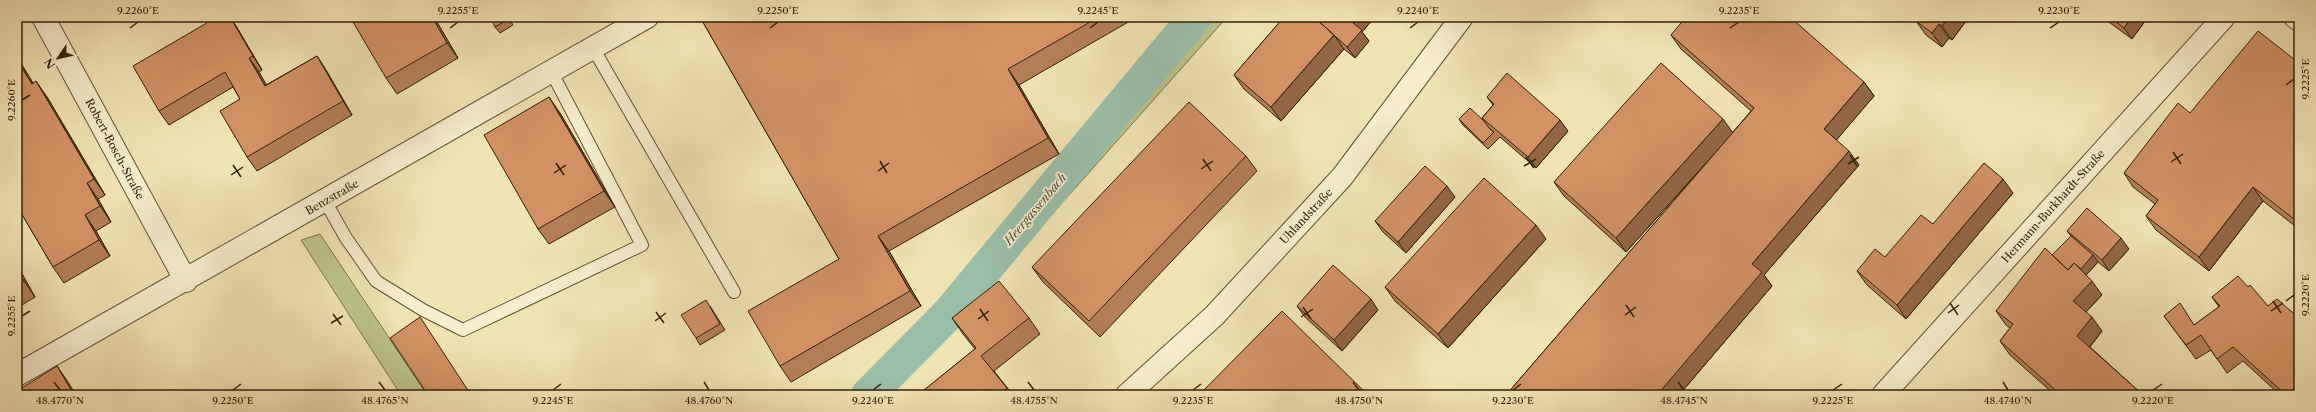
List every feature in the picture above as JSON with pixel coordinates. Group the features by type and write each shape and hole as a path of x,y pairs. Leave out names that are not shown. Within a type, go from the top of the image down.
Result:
{"street":[{"name":"Robert-Bosch-Straße","path":"43,17 186,281"},
{"name":"Benzstraße","path":"17,376 647,17"},
{"name":"Uhlandstraße","path":"1127,395 1215,315 1342,177 1462,17"},
{"name":"Hermann-Burkhardt-Straße","path":"1883,395 2224,17"},
{"path":"2295,17 2299,20"}],"lane":[{"path":"593,48 734,292"},
{"path":"325,201 346,238 376,281 423,310 463,330 642,245 552,71"}],"green space":[{"path":"1177,17 1227,17 927,355 889,395 850,395 932,314"},
{"path":"320,234 427,395 401,395 301,240"}],"building":[{"path":"217,17 230,17 253,56 249,58 265,86 317,56 343,101 247,157 220,111 240,99 225,72 159,111 133,66"},
{"path":"350,17 432,17 447,43 386,78"},
{"path":"490,17 508,17 509,19 495,27"},
{"path":"700,17 1099,17 1008,69 1048,138 878,236 910,291 780,366 748,311 839,259"},
{"path":"1284,17 1314,17 1334,35 1271,107 1234,75"},
{"path":"1314,17 1358,17 1353,23 1362,30 1347,47"},
{"path":"1686,17 1790,17 1864,82 1824,129 1849,151 1752,264 1762,272 1657,395 1506,395 1754,108 1671,35"},
{"path":"1919,17 1949,17 1942,26 1939,24 1932,33 1916,21"},
{"path":"2110,17 2132,17 2124,28"},
{"path":"2258,31 2299,63 2299,223 2253,187 2199,257 2146,216 2158,200 2124,173 2178,103 2190,113"},
{"path":"17,60 32,84 36,81 94,179 87,183 100,206 85,215 99,240 53,267 17,206"},
{"path":"1661,63 1723,119 1616,238 1554,182"},
{"path":"1507,73 1560,120 1528,157 1482,118 1494,104 1487,97"},
{"path":"549,97 604,191 538,229 484,135"},
{"path":"1189,102 1246,156 1089,321 1032,267"},
{"path":"1470,108 1494,132 1483,143 1459,119"},
{"path":"1984,163 2003,179 1897,305 1857,271 1875,249 1885,257 1921,215 1933,224"},
{"path":"1425,166 1447,186 1398,242 1375,221"},
{"path":"1484,178 1536,225 1438,334 1385,287"},
{"path":"2087,208 2121,238 2102,260 2067,231"},
{"path":"2071,236 2093,255 2081,269 2074,263 2068,270 2052,255"},
{"path":"2045,248 2068,270 2074,263 2092,281 2073,301 2092,317 2077,336 2143,395 2061,395 2000,341 2013,324 1996,311"},
{"path":"1333,265 1371,299 1334,340 1297,306"},
{"path":"17,269 24,281 17,286"},
{"path":"2238,276 2248,287 2250,285 2268,306 2277,299 2299,318 2298,395 2286,395 2233,347 2217,359 2201,335 2186,345 2164,316 2180,303 2194,325 2220,306 2212,297"},
{"path":"999,281 1029,318 981,356 1007,388 998,395 918,395 976,348 952,318"},
{"path":"706,300 720,324 696,338 681,315"},
{"path":"1282,311 1368,395 1199,395"},
{"path":"420,317 471,395 428,395 390,338"},
{"path":"57,366 74,395 17,395 17,391"},
{"path":"1923,390 1928,395 1918,395"}],"waterway":[{"name":"Heergassenbach","path":"868,395 949,313 1195,17"}]}
